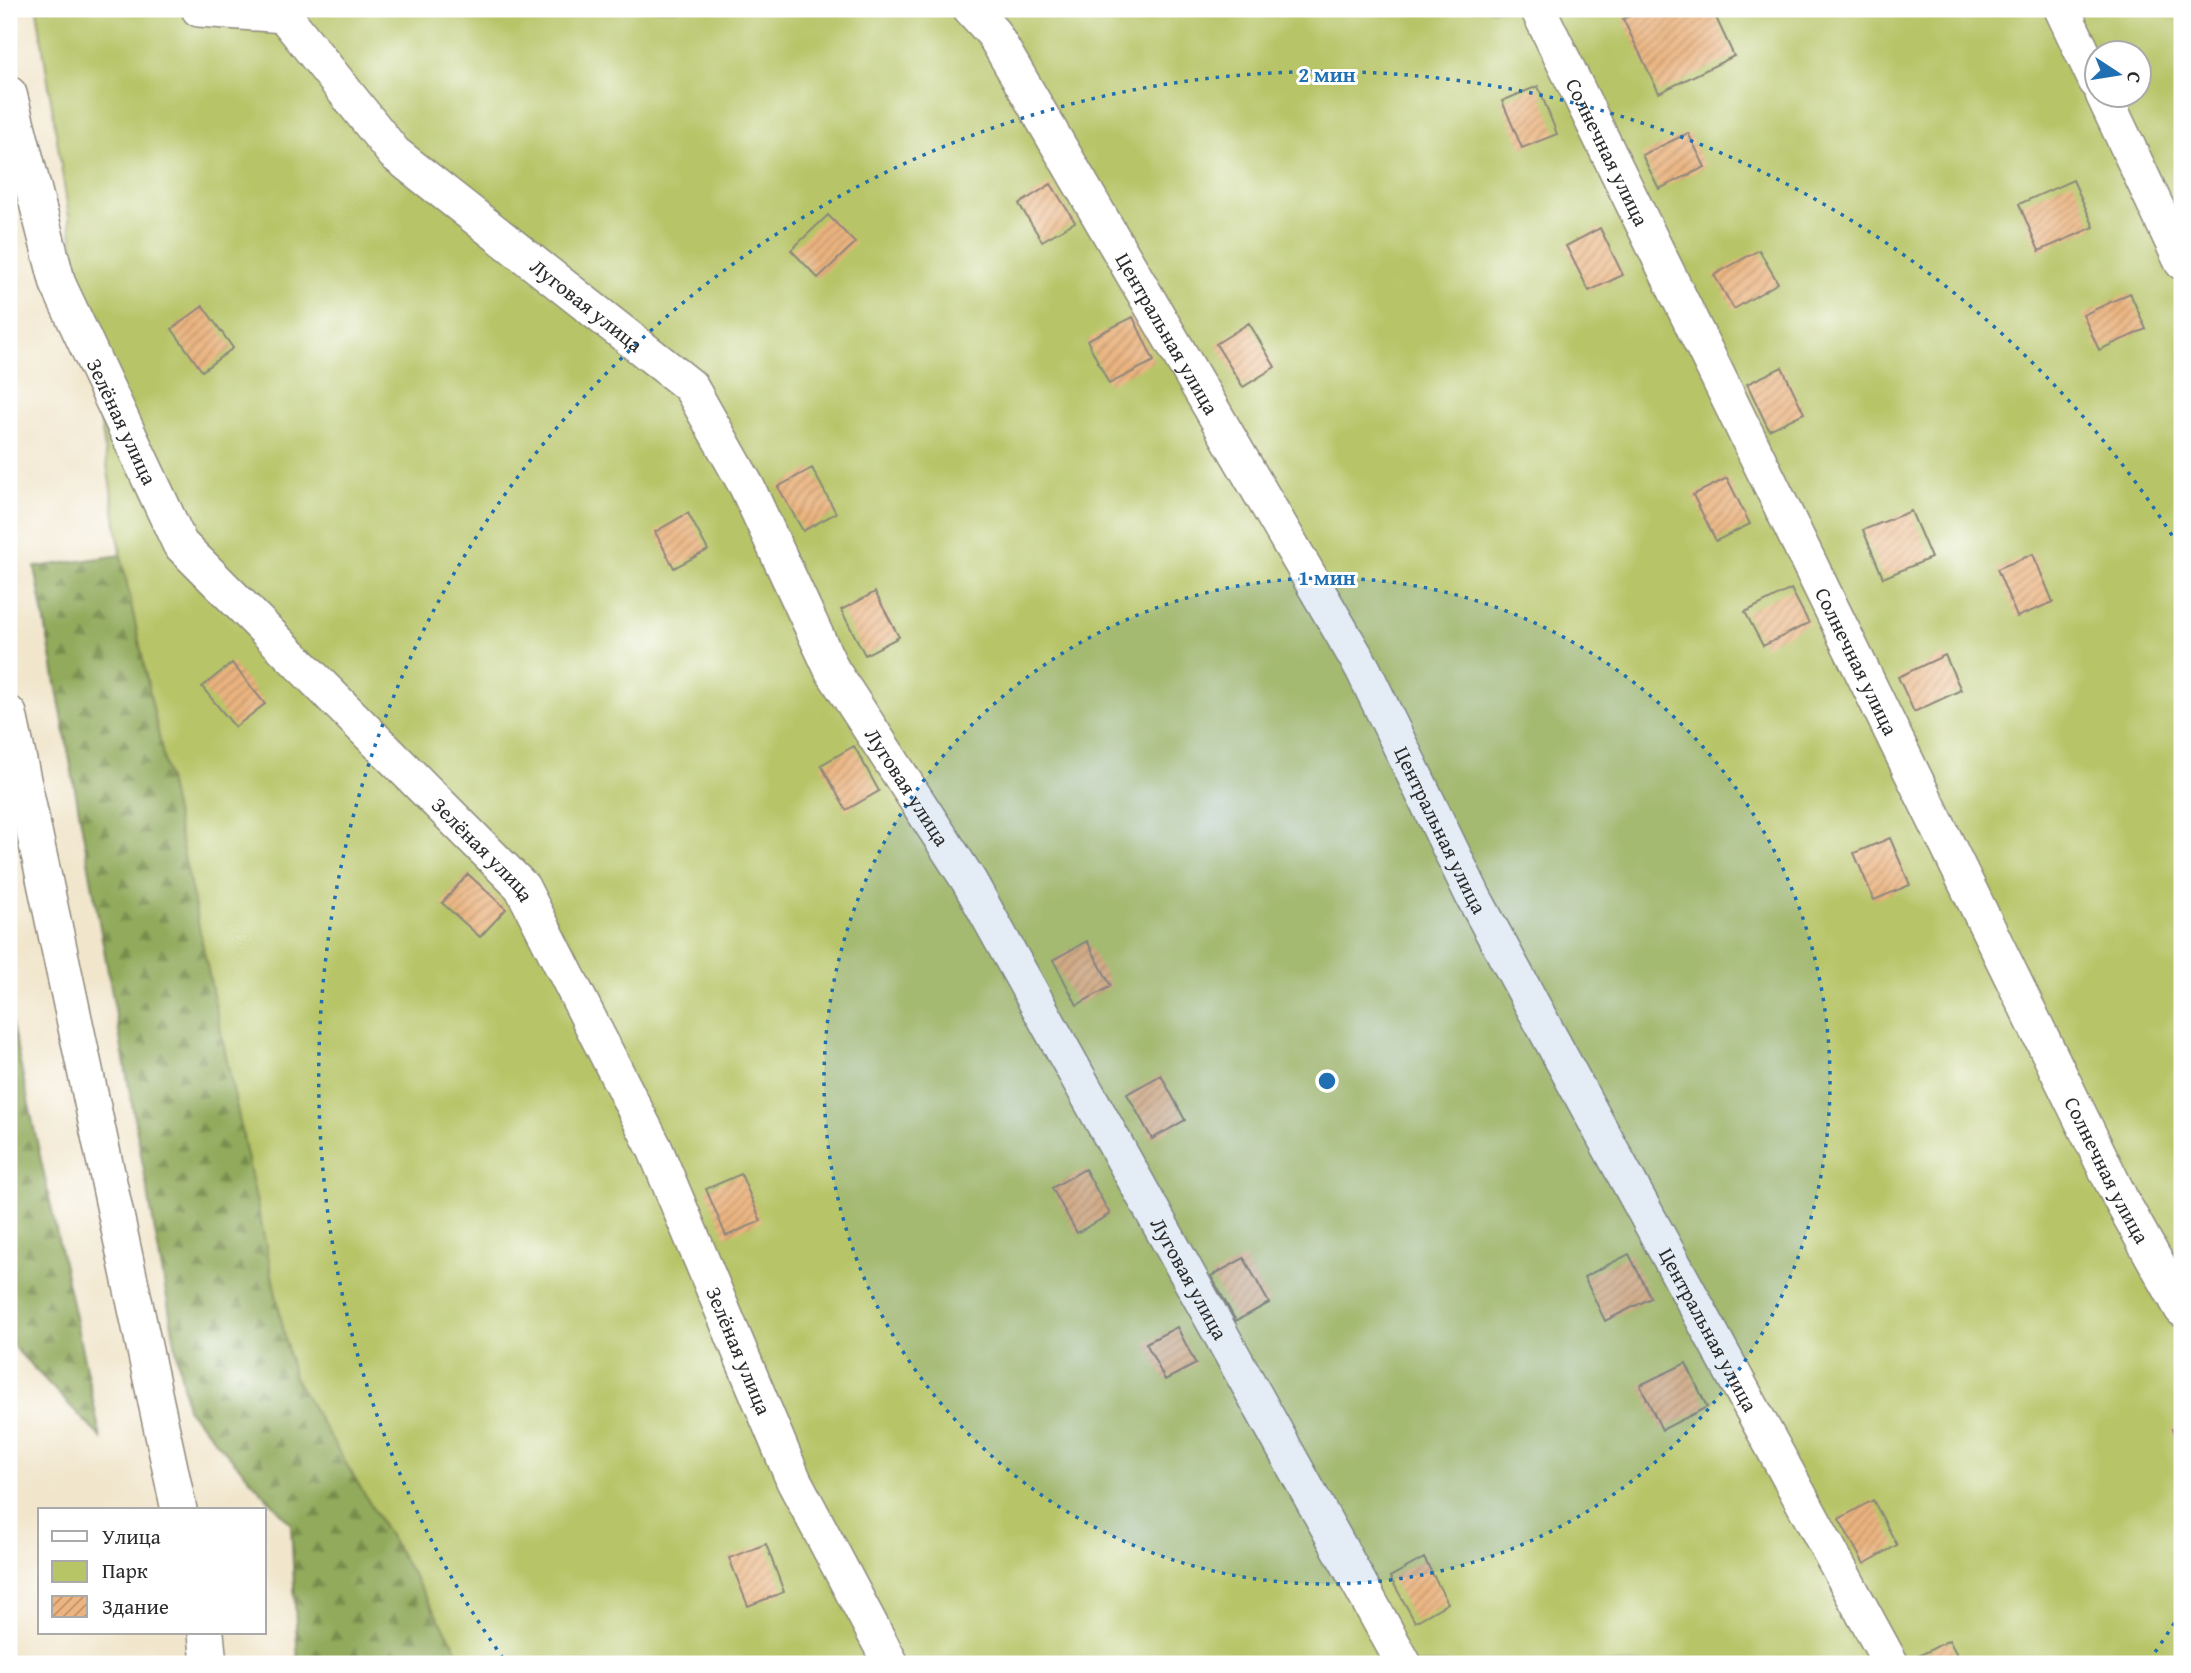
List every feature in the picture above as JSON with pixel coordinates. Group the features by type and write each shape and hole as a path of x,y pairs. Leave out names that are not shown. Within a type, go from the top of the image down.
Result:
{"street":[{"path":"199,9 290,12"},
{"name":"Центральная улица","path":"971,9 993,33 1363,669 1473,896 1891,1664"},
{"name":"Солнечная улица","path":"1538,9 2120,1198 2182,1309"},
{"path":"2062,9 2082,51"},
{"name":"Луговая улица","path":"290,12 394,153 690,386 747,487 832,670 969,881 1404,1664"},
{"name":"Зелёная улица","path":"9,94 58,284 180,544 522,887 654,1149 794,1481 891,1664"},
{"path":"2110,108 2182,261"},
{"path":"9,714 179,1508"},
{"path":"206,1634 209,1664"}],"green space":[{"path":"37,9 2182,9 2182,1664 466,1664 293,1375 121,555"},
{"path":"121,555 293,1375 466,1664 298,1664 291,1524 187,1409 35,567"},
{"path":"9,1012 101,1438 9,1342"}],"building":[{"path":"1644,9 1712,9 1734,56 1659,93 1623,19"},
{"path":"1538,86 1557,134 1522,148 1502,101"},
{"path":"1688,133 1705,167 1659,189 1642,155"},
{"path":"2073,180 2094,227 2039,251 2019,204"},
{"path":"1051,184 1075,222 1042,241 1019,204"},
{"path":"828,215 855,243 818,278 791,250"},
{"path":"1600,228 1623,275 1589,291 1566,246"},
{"path":"1759,250 1778,283 1734,309 1714,275"},
{"path":"2130,293 2146,329 2099,350 2083,315"},
{"path":"203,306 233,348 202,371 172,329"},
{"path":"1133,317 1154,361 1109,384 1087,340"},
{"path":"1249,323 1275,367 1243,387 1216,344"},
{"path":"1782,367 1804,413 1769,430 1747,384"},
{"path":"812,468 836,513 803,531 778,487"},
{"path":"1727,478 1750,524 1716,541 1693,495"},
{"path":"1911,511 1931,558 1883,578 1863,530"},
{"path":"688,513 708,550 674,568 655,532"},
{"path":"2033,554 2053,602 2017,617 1997,569"},
{"path":"1791,589 1809,623 1763,646 1745,612"},
{"path":"875,592 899,637 865,655 841,610"},
{"path":"1945,655 1961,690 1914,712 1898,677"},
{"path":"232,663 265,704 235,727 202,687"},
{"path":"854,746 879,791 846,810 821,765"},
{"path":"1890,838 1910,885 1874,900 1854,853"},
{"path":"468,874 506,909 480,937 442,903"},
{"path":"1087,941 1111,986 1077,1005 1053,960"},
{"path":"1161,1075 1185,1120 1152,1139 1127,1094"},
{"path":"1085,1169 1110,1214 1077,1233 1052,1188"},
{"path":"741,1174 761,1221 726,1236 706,1189"},
{"path":"1629,1254 1651,1298 1605,1321 1584,1277"},
{"path":"1244,1258 1269,1303 1236,1321 1211,1276"},
{"path":"1177,1327 1196,1364 1165,1380 1146,1343"},
{"path":"1686,1363 1707,1407 1662,1430 1640,1385"},
{"path":"2182,1424 2182,1452 2172,1429"},
{"path":"1873,1500 1897,1545 1864,1564 1839,1519"},
{"path":"766,1544 784,1592 748,1606 729,1558"},
{"path":"1424,1558 1448,1603 1415,1622 1390,1577"},
{"path":"1949,1640 1962,1664 1918,1664 1915,1658"}]}
